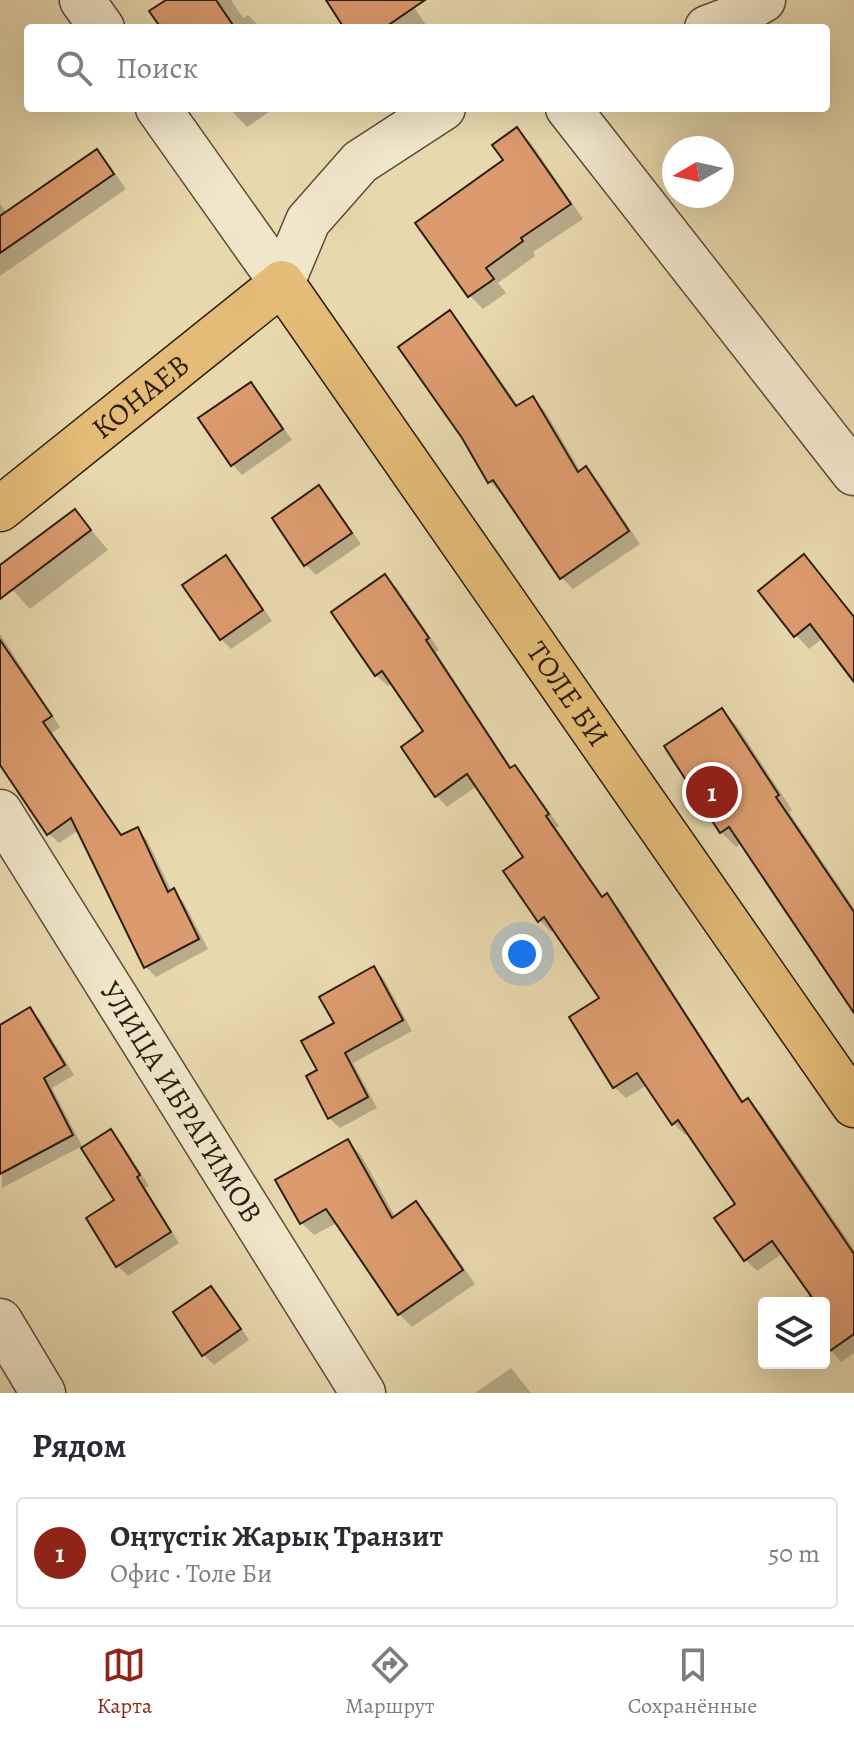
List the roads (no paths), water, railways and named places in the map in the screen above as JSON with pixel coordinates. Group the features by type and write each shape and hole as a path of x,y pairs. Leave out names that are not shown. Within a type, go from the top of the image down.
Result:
{"main road":[{"name":"КОНАЕВ","path":"0,509 282,283"},
{"name":"ТОЛЕ БИ","path":"282,283 854,1105"}],"street":[{"path":"82,0 99,24"},
{"path":"718,24 763,0"},
{"path":"161,112 282,283"},
{"path":"282,283 308,221 360,162 437,112"},
{"path":"571,112 854,473"},
{"name":"УЛИЦА ИБРАГИМОВ","path":"0,812 363,1393"},
{"path":"0,1321 43,1393"}],"place":[{"name":"Оңтүстік Жарық Транзит","path":"712,792"}]}
